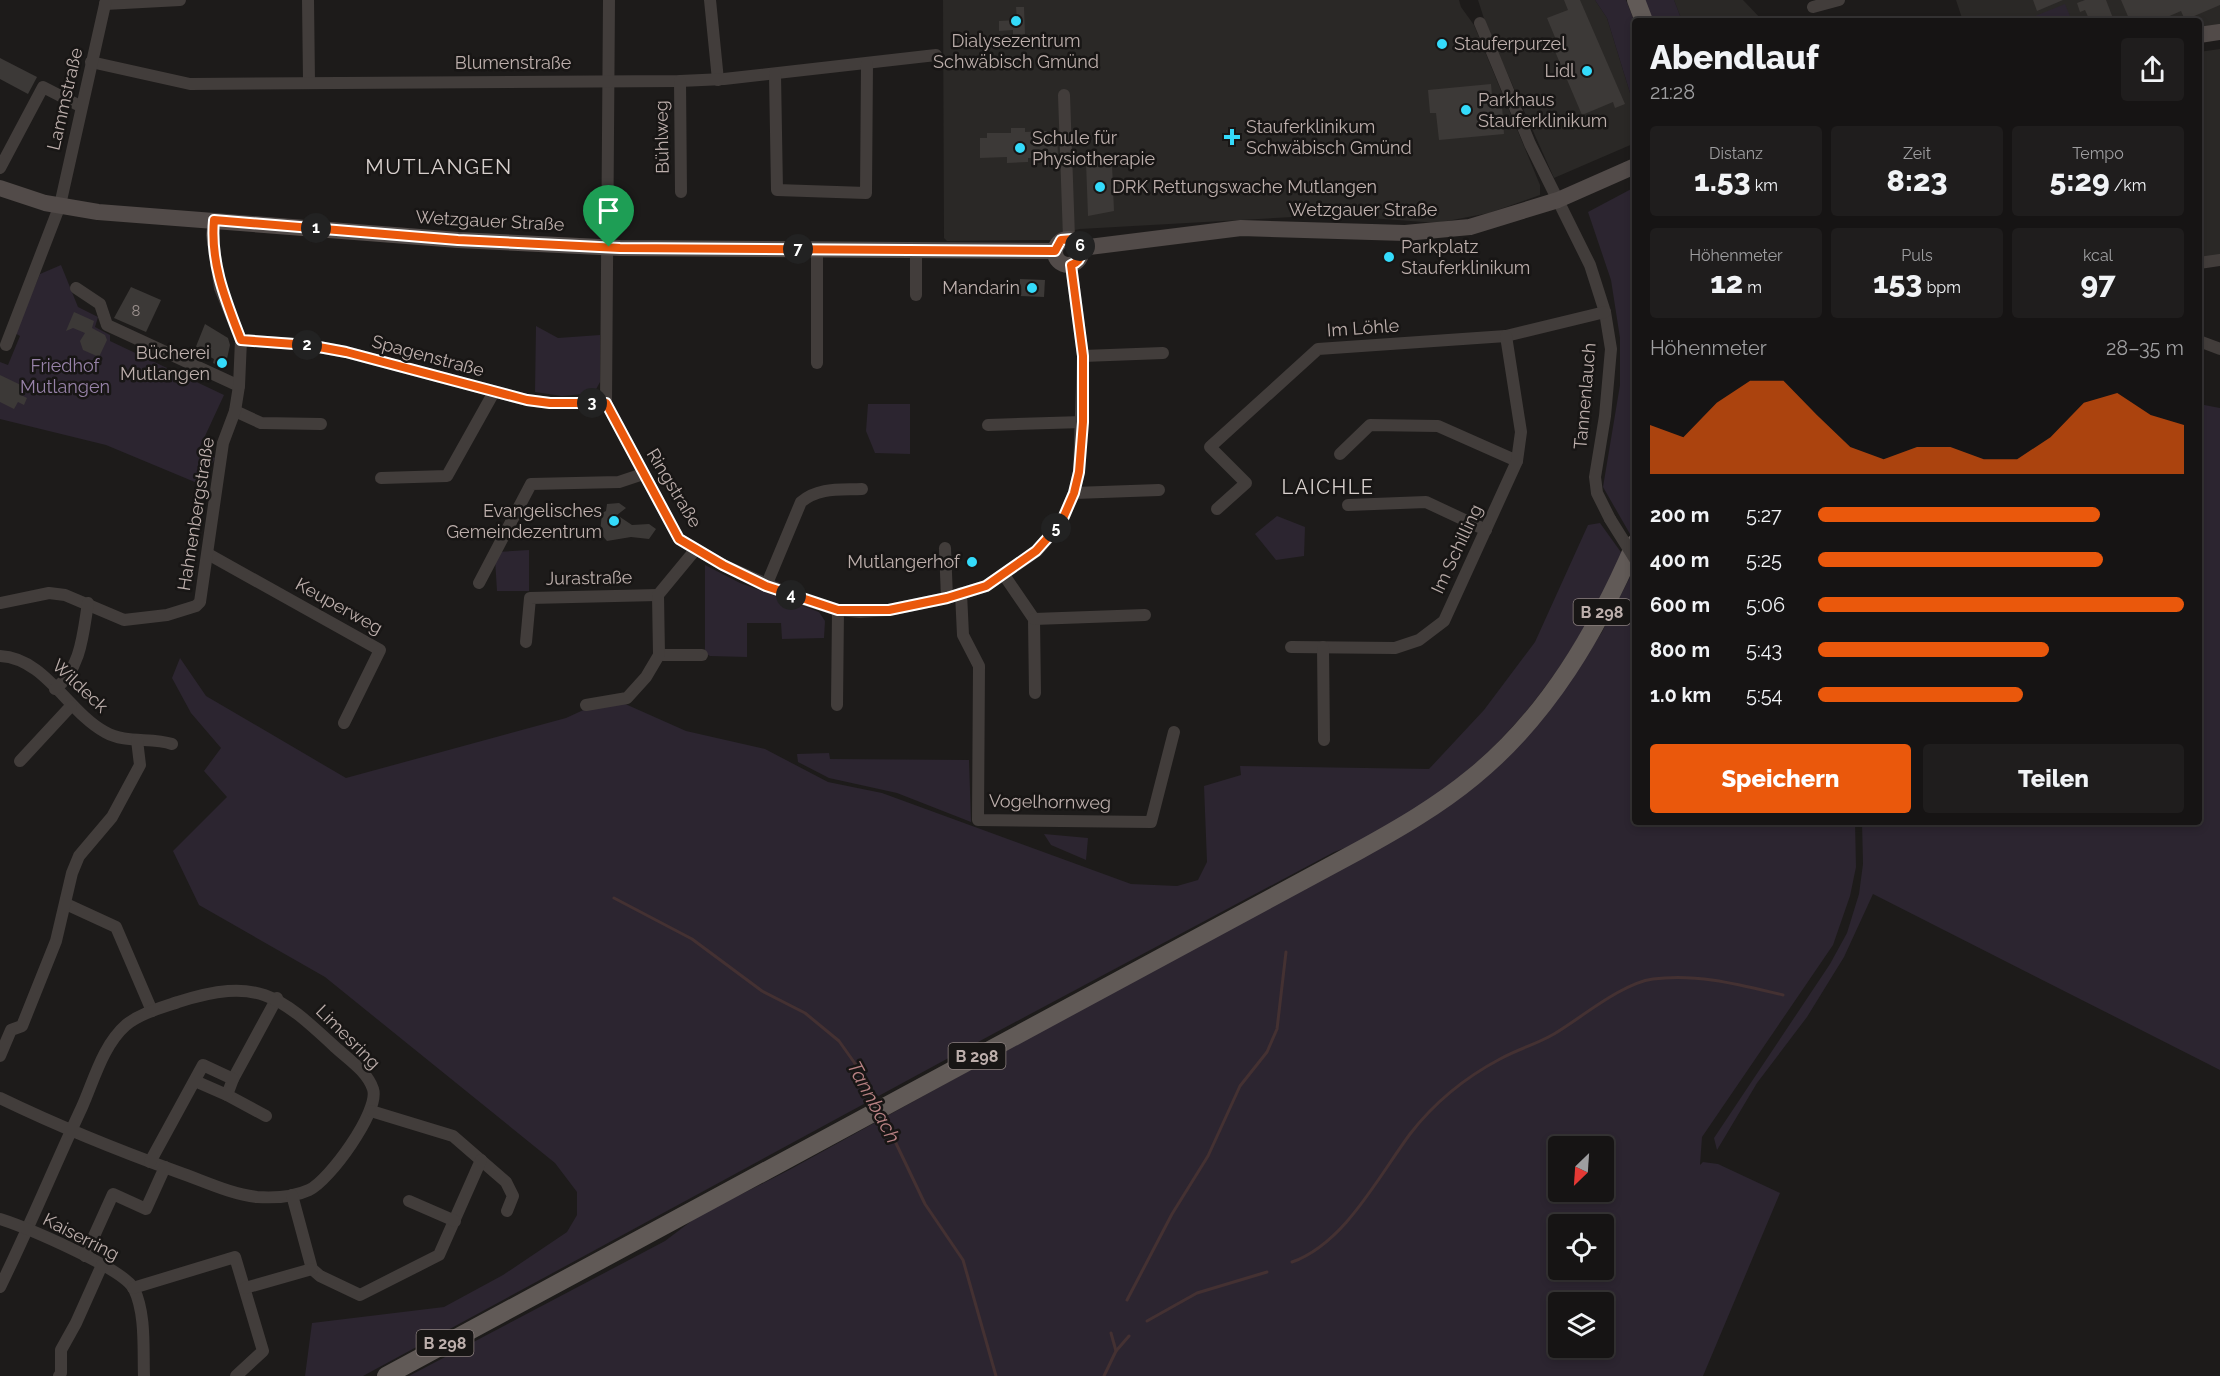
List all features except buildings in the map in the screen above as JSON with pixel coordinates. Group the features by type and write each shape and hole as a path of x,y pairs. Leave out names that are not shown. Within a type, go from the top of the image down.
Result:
{"main road":[{"path":"1636,0 1643,18"},
{"name":"B 298","path":"386,1376 1317,873 1431,808 1474,776 1507,746 1549,697 1575,659 1606,606 1632,550"}],"street":[{"path":"105,2 180,0"},
{"path":"308,0 309,81"},
{"name":"Ringstraße","path":"609,0 609,247 606,403 679,539 696,549 766,586 838,610 889,610 947,598 986,586 1036,551 1055,530 1074,493 1079,472 1083,422 1083,356 1071,265"},
{"path":"710,0 718,80"},
{"path":"1812,4 1839,0"},
{"name":"Lammstraße","path":"6,345 6,329 60,206 80,106 105,2"},
{"name":"Tannenlauch","path":"1480,23 1530,144 1590,265 1605,312 1611,349 1605,416 1595,477 1597,493 1632,554"},
{"path":"2202,35 2220,32"},
{"name":"Blumenstraße","path":"91,62 190,84 309,81 680,81 718,80 936,55"},
{"path":"775,74 777,190 866,193 867,64"},
{"name":"Bühlweg","path":"680,81 681,192"},
{"path":"0,168 43,87 80,106"},
{"path":"1064,95 1075,243 1079,261 1071,265 1060,262 1055,251 1061,240 1075,243"},
{"name":"Wetzgauer Straße","path":"1075,243 1241,228 1438,232 1511,217 1558,200 1632,167"},
{"name":"Wetzgauer Straße","path":"0,188 60,206 98,212 458,240 609,247 1055,251"},
{"name":"Hahnenbergstraße","path":"0,603 49,593 65,595 124,620 167,615 196,606 200,602 223,443 235,411 239,386 241,340 220,288 212,235 214,220"},
{"path":"817,249 817,363"},
{"path":"915,250 916,295"},
{"path":"2202,263 2220,260"},
{"path":"76,288 100,304 107,325 239,386"},
{"name":"Im Löhle","path":"1216,509 1246,483 1210,447 1318,349 1506,336 1605,312"},
{"name":"Im Schilling","path":"1291,647 1395,648 1419,640 1444,621 1517,461 1521,432 1506,336"},
{"name":"Spagenstraße","path":"241,340 308,345 346,352 494,392 550,403 606,403"},
{"path":"2202,342 2220,349"},
{"path":"1083,356 1162,353"},
{"path":"381,478 447,476 494,392"},
{"path":"235,411 261,423 321,424"},
{"path":"988,425 1083,422"},
{"path":"1340,454 1370,425 1438,426 1517,461"},
{"path":"479,583 531,484 619,482 643,474"},
{"path":"766,586 801,502 809,495 824,490 862,489"},
{"path":"1074,493 1159,490"},
{"path":"1348,505 1426,502 1486,530"},
{"path":"945,548 947,598"},
{"path":"586,705 627,698 646,677 659,655 658,595 696,549"},
{"name":"Keuperweg","path":"208,554 380,650 344,723"},
{"path":"1004,575 1034,619 1035,693"},
{"name":"Vogelhornweg","path":"961,593 963,635 979,666 978,820 1151,822 1174,732"},
{"name":"Jurastraße","path":"526,642 530,598 658,595"},
{"path":"55,689 67,680 75,667 88,603"},
{"path":"837,705 838,610"},
{"path":"1034,619 1146,615"},
{"path":"1323,647 1324,740"},
{"path":"659,655 702,655"},
{"name":"Wildeck","path":"0,656 19,659 34,667 85,720 108,734 137,740 152,739 172,744"},
{"path":"20,760 71,706"},
{"path":"0,1056 11,1030 22,1026 56,941 72,873 79,856 112,817 140,765 137,740"},
{"path":"66,904 116,927 152,1011"},
{"name":"Limesring","path":"27,1230 113,1040 128,1024 152,1011 218,991 247,990 277,998 302,1016 366,1076 373,1090 371,1111"},
{"path":"227,1095 233,1079 277,998"},
{"path":"150,1162 203,1065 233,1079"},
{"path":"195,1080 266,1116"},
{"path":"0,1098 70,1132 246,1195 292,1195 308,1191 329,1173 371,1111 453,1136 506,1182 513,1196 507,1211"},
{"path":"292,1195 312,1269 320,1276 360,1295 439,1255 481,1160"},
{"path":"85,1256 113,1194 146,1209 165,1167"},
{"path":"409,1201 455,1221"},
{"name":"Kaiserring","path":"0,1219 102,1264 133,1288"},
{"name":"Kaiserring","path":"0,1287 27,1230"},
{"path":"144,1376 142,1323 133,1288 235,1257 263,1351 236,1376"},
{"path":"63,1375 61,1350 76,1323 102,1264"},
{"path":"245,1288 312,1269"}],"shaded area":[{"name":"Stauferklinikum Schwäbisch Gmünd","path":"943,0 1459,0 1461,7 1474,25 1540,185 1540,195 1489,213 1437,223 1330,215 1080,229 1059,233 1051,240 947,241 944,238"},
{"path":"1478,0 1595,0 1607,18 1632,99 1632,144 1554,178 1487,28"},
{"path":"1674,0 1743,0 1760,18 1681,18"},
{"path":"1956,0 2220,0 2220,26 2202,29 2202,18 1962,18"},
{"path":"2220,49 2220,256 2202,259 2202,52"}],"green space":[{"path":"1595,0 1626,0 1633,18 1632,99 1607,18"},
{"path":"1644,0 1674,0 1681,18 1652,18"},
{"path":"2065,4 2071,18 2030,18"},
{"path":"1632,189 1632,528 1630,534 1603,487 1620,385 1620,338 1611,280 1588,212"},
{"name":"Friedhof Mutlangen","path":"61,265 78,307 98,317 95,327 110,335 110,341 224,395 199,449 215,458 202,485 106,445 0,419 0,362 8,365 20,336 15,333 40,274"},
{"path":"536,326 558,338 600,335 600,382 594,393 562,396 535,392"},
{"path":"868,404 910,404 910,454 875,453 866,431"},
{"path":"2202,405 2220,408 2220,1070 1873,894 1844,957 1807,1017 1757,1083 1717,1150 1714,1138 1830,964 1847,933 1859,894 1863,864 1862,825 2202,825"},
{"path":"1277,516 1305,527 1304,556 1276,560 1255,534"},
{"path":"1600,523 1623,555 1583,630 1538,696 1513,726 1454,781 1418,807 1377,832 1334,852 991,1035 363,1376 305,1376 312,1323 444,1307 503,1275 567,1232 577,1215 577,1192 555,1163 325,977 199,905 173,851 227,797 204,771 221,748 191,713 172,678 180,658 206,696 346,778 566,718 590,707 623,703 686,731 765,749 828,782 882,793 1131,884 1177,886 1198,880 1207,862 1204,786 1241,775 1240,766 1429,769 1484,710 1535,642 1588,525"},
{"path":"529,550 529,591 497,591 495,559 498,552"},
{"path":"705,565 740,583 819,612 825,621 824,638 782,639 781,623 747,623 747,657 710,656 705,653"},
{"path":"1632,573 1632,825 1855,825 1856,867 1850,896 1833,945 1702,1137 1700,1165 1703,1162 1718,1164 1780,1193 1703,1376 409,1376 665,1241 698,1216 789,1170 1408,829 1570,681 1602,632"},
{"path":"829,753 830,759 969,760 971,822 897,793 829,778 798,762 797,754"},
{"path":"1044,834 1088,838 1086,860 1051,845"}],"waterway":[{"name":"Tannbach","path":"614,898 692,939 762,991 805,1013 839,1041 866,1079 877,1103"},
{"path":"1127,1300 1172,1214 1208,1156 1240,1086 1267,1052 1277,1029 1286,952"},
{"path":"1292,1262 1311,1253 1344,1224 1373,1188 1410,1134 1429,1112 1463,1082 1507,1055 1554,1034 1615,994 1653,979 1686,978 1719,981 1783,995"},
{"name":"Tannbach","path":"882,1114 925,1204 963,1260 996,1376"},
{"path":"1147,1321 1197,1293 1267,1272"},
{"path":"1111,1333 1116,1351"},
{"path":"1104,1376 1116,1351 1129,1336"}],"place":[{"name":"Dialysezentrum Schwäbisch Gmünd","path":"1016,21"},
{"name":"Stauferpurzel","path":"1442,44"},
{"name":"Lidl","path":"1587,71"},
{"name":"Parkhaus Stauferklinikum","path":"1466,110"},
{"name":"Stauferklinikum Schwäbisch Gmünd","path":"1232,137"},
{"name":"Schule für Physiotherapie","path":"1020,148"},
{"name":"DRK Rettungswache Mutlangen","path":"1100,187"},
{"name":"Parkplatz Stauferklinikum","path":"1389,257"},
{"name":"Mandarin","path":"1032,288"},
{"name":"Bücherei Mutlangen","path":"222,363"},
{"name":"Evangelisches Gemeindezentrum","path":"614,521"},
{"name":"Mutlangerhof","path":"972,562"}],"district":[{"name":"MUTLANGEN","path":"439,167"},
{"name":"LAICHLE","path":"1328,487"}],"route":[{"path":"214,220 458,240 609,247 1055,251 1061,240 1069,238 1077,241 1082,252 1081,257 1079,261 1071,265 1083,356 1083,422 1079,472 1074,493 1061,523 1036,551 1004,575 986,586 947,598 889,610 860,612 838,610 799,598 766,586 723,565 679,539 606,403 550,403 527,400 346,352 308,345 241,340 220,288 212,235 214,220"}]}
